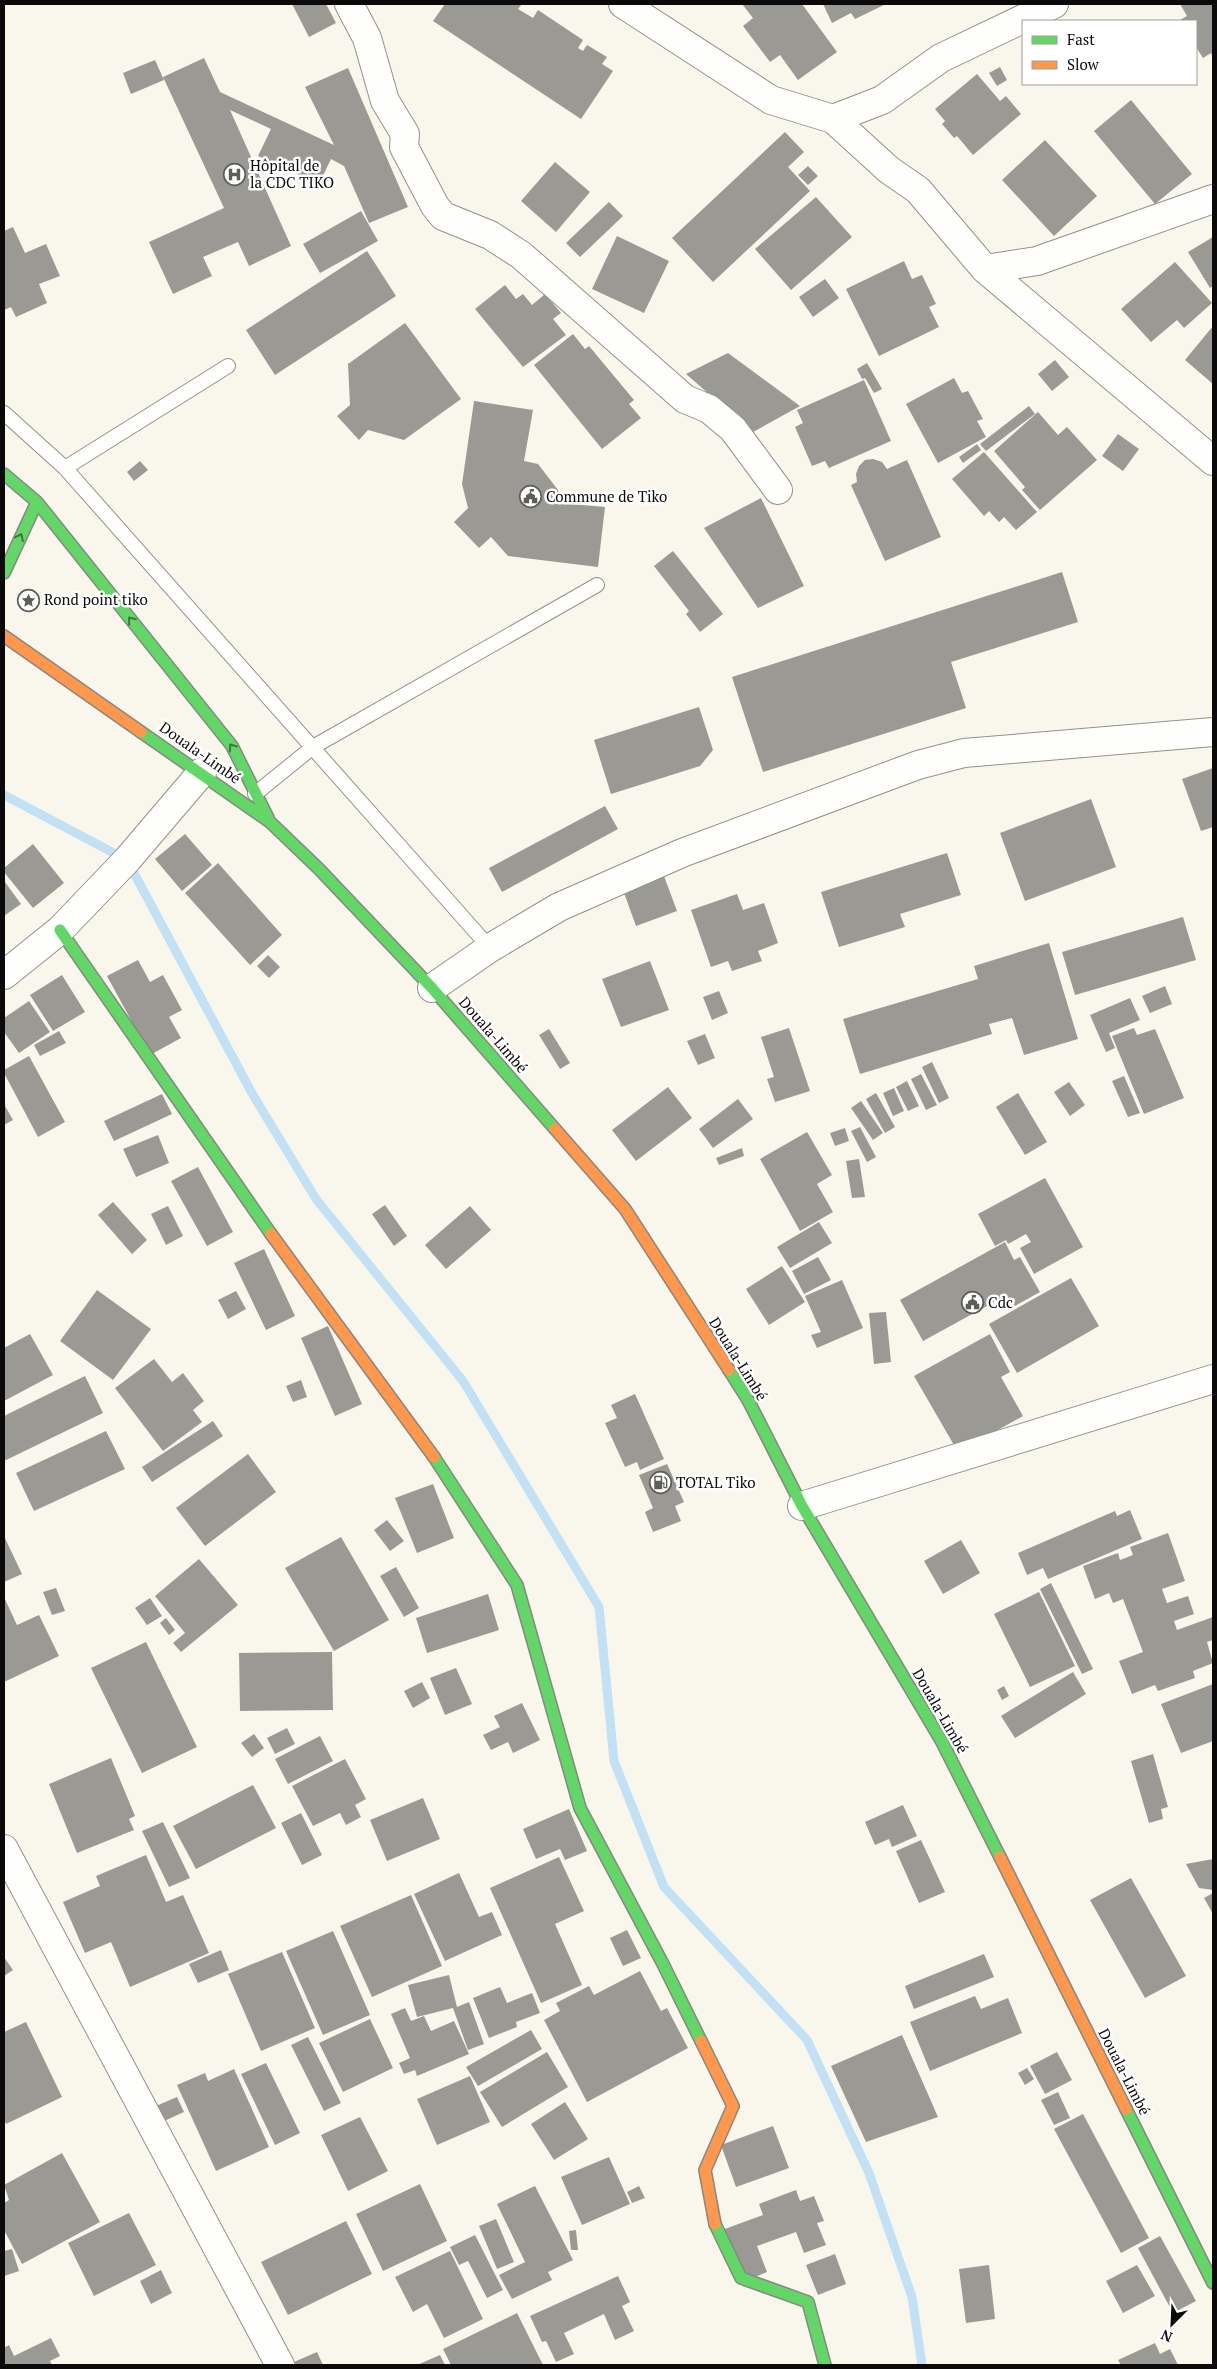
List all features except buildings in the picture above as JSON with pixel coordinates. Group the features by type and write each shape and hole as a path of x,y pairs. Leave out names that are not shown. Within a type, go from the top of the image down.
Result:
{"main road":[{"path":"4,474 37,502 232,746 245,766 255,794 270,822"},
{"path":"4,573 37,502"},
{"name":"Douala-Limbé","path":"4,636 202,772 270,822 319,869 432,988 625,1209 748,1400 802,1506 942,1742 1213,2283"},
{"path":"60,930 273,1237 432,1453 517,1585 580,1808 664,1964 733,2106 705,2170 714,2222 741,2278 808,2302 825,2365"}],"street":[{"path":"349,4 367,38 385,101 405,134 404,147 435,206 443,216 490,235 521,255 685,399 709,409 733,429 778,490"},
{"path":"623,4 771,100 833,119 889,170 918,190 985,269 1207,448"},
{"path":"833,119 882,100 941,58 1054,4"},
{"path":"985,269 1037,261 1213,199"},
{"path":"432,988 490,948 558,907 682,853 918,765 964,753 1213,732"},
{"path":"4,975 60,930 127,860 202,772"},
{"path":"802,1506 1213,1379"},
{"path":"4,1849 280,2365"}],"lane":[{"path":"65,468 228,366"},
{"path":"4,413 65,468 490,948"},
{"path":"255,794 313,747 598,585"}],"waterway":[{"path":"4,795 127,860 253,1095 316,1199 463,1381 599,1607 614,1761 664,1887 807,2040 869,2173 912,2297 922,2365"}],"traffic: fast":[{"path":"4,474 37,502 4,573"},
{"path":"37,502 232,746 268,818"},
{"path":"141,732 270,822 319,869 432,988 555,1129"},
{"path":"60,930 271,1234"},
{"path":"729,1370 748,1400 802,1506 942,1742 1000,1857"},
{"path":"434,1457 517,1585 580,1808 663,1964 701,2041"},
{"path":"1126,2109 1213,2283"},
{"path":"715,2224 741,2278 808,2302 825,2365"}],"traffic: slow":[{"path":"4,636 141,732"},
{"path":"555,1129 625,1209 729,1370"},
{"path":"271,1234 434,1457"},
{"path":"1000,1857 1126,2109"},
{"path":"701,2041 733,2106 705,2170 715,2224"}],"place":[{"name":"Hôpital de la CDC TIKO","path":"234,175"},
{"name":"Commune de Tiko","path":"530,497"},
{"name":"Rond point tiko","path":"28,600"},
{"name":"Cdc","path":"972,1303"},
{"name":"TOTAL Tiko","path":"660,1483"}]}
